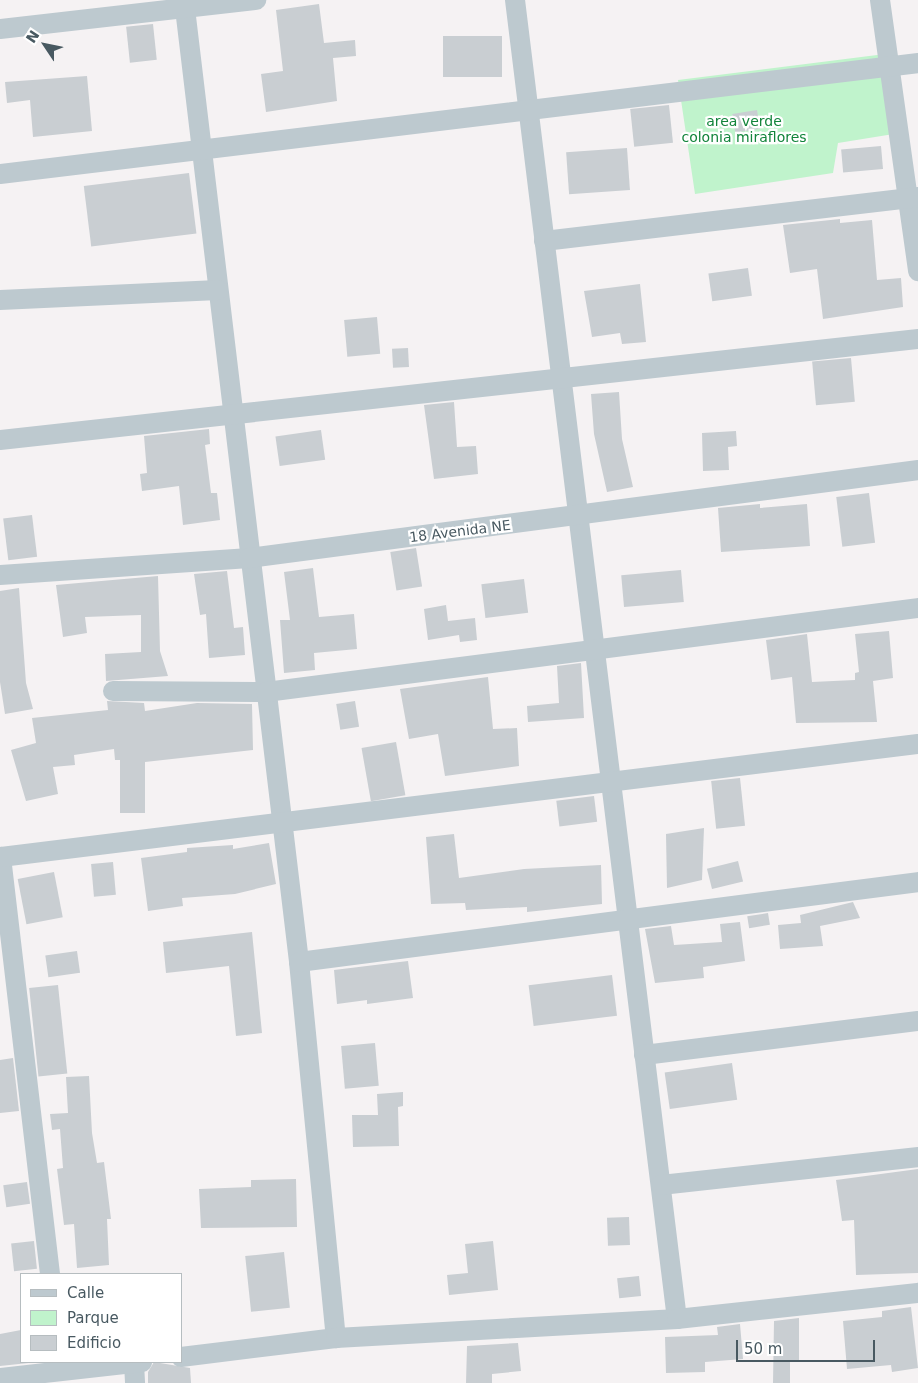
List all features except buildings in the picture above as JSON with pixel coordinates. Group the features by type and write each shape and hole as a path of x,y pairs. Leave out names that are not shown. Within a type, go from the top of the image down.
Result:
{"street":[{"path":"0,29 184,4 256,0"},
{"path":"515,0 677,1319"},
{"path":"880,0 888,67 913,197 918,271"},
{"path":"184,4 281,823 300,962 336,1338"},
{"path":"0,174 918,63"},
{"path":"544,241 913,197"},
{"path":"0,300 218,290"},
{"path":"0,440 918,339"},
{"name":"18 Avenida NE","path":"0,575 249,558 918,470"},
{"path":"112,691 266,692 918,608"},
{"path":"50,1273 1,857 918,744"},
{"path":"300,962 918,882"},
{"path":"644,1055 918,1021"},
{"path":"660,1185 918,1157"},
{"path":"182,1357 336,1338 677,1319 918,1293"},
{"path":"0,1378 60,1366 118,1363"},
{"path":"135,1383 138,1363"}],"green space":[{"name":"area verde colonia miraflores","path":"893,53 906,132 838,143 833,173 695,194 678,80"}]}
